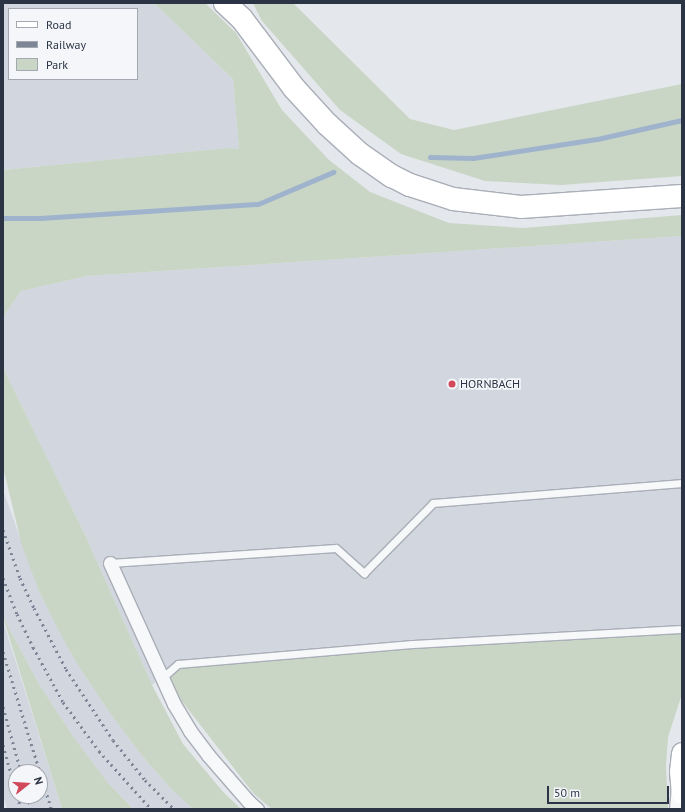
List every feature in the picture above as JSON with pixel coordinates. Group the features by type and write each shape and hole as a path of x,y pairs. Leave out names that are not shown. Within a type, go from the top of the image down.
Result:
{"highway":[{"path":"225,3 239,11 294,88 327,124 360,154 392,176 410,185 453,199 520,207 682,196"}],"main road":[{"path":"681,762 682,793"}],"street":[{"path":"110,563 174,704 190,731 208,755 248,801 257,809"},
{"path":"676,809 681,762"}],"lane":[{"path":"110,563 336,548 364,573 432,503 682,483"},
{"path":"163,677 178,664 412,644 682,630"}],"shaded area":[{"path":"3,3 154,3 233,79 239,149 228,148 3,170"},
{"path":"682,236 682,629 442,642 178,664 152,685 86,537 5,372 3,362 3,317 21,291 87,276"},
{"path":"3,490 39,591 76,662 110,713 139,752 171,789 193,809 133,809 108,783 75,739 40,686 3,617"},
{"path":"3,621 48,764 8,764 8,804 48,804 48,764 62,809 7,809 3,795"}],"green space":[{"path":"154,3 205,3 236,33 282,110 329,160 370,192 449,223 523,228 682,215 682,236 87,276 21,291 3,317 3,170 228,148 239,149 233,79"},
{"path":"253,3 293,3 410,119 454,130 682,84 682,176 561,185 485,181 401,154 340,110 262,21"},
{"path":"3,362 5,372 86,537 152,685 183,744 224,793 241,809 193,809 171,789 139,752 110,713 76,662 60,633 39,591 22,546 3,467"},
{"path":"3,617 40,686 75,739 108,783 133,809 62,809"},
{"path":"682,629 682,694 668,737 666,767 668,809 272,809 254,794 163,677 178,664"}],"waterway":[{"path":"430,157 473,158 597,139 682,120"},
{"path":"3,218 40,218 258,204 333,172"}],"railway":[{"path":"3,530 20,578 66,669 113,740 145,780 174,809"},
{"path":"3,578 17,614 63,702 99,751 151,809"},
{"path":"3,652 38,764"},
{"path":"3,707 19,764"},
{"path":"3,745 8,764"},
{"path":"48,799 51,809"},
{"path":"19,804 21,809"},
{"path":"30,804 31,809"}],"place":[{"name":"HORNBACH","path":"452,384"}]}
